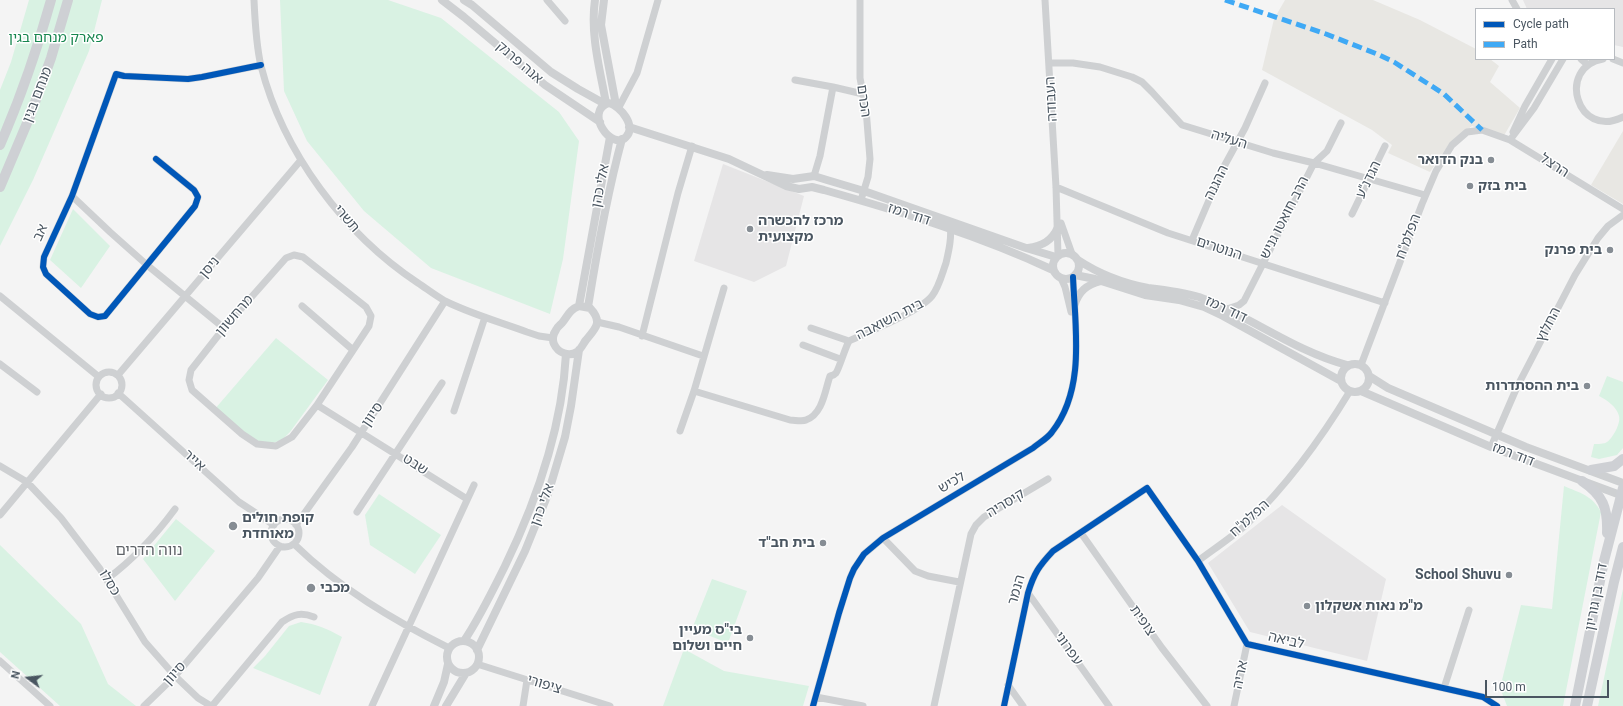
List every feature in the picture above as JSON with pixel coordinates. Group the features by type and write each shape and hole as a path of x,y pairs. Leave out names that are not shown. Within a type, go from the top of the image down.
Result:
{"main road":[{"name":"מנחם בגין","path":"0,145 18,102 36,52 52,0"},
{"name":"מנחם בגין","path":"0,187 30,116 52,58 68,0"},
{"path":"1591,470 1614,466 1623,459"},
{"path":"1582,481 1594,489 1604,503 1608,526 1606,550"},
{"name":"דוד בן גוריון","path":"1575,706 1606,550 1622,493"},
{"name":"דוד בן גוריון","path":"1588,706 1614,582 1623,547"}],"street":[{"name":"תשרי","path":"254,0 261,65 275,108 301,160 330,201 362,237 398,270 445,301 539,336 553,338"},
{"name":"אנה פרנק","path":"442,0 545,86 600,122"},
{"name":"אנה פרנק","path":"464,0 473,2 550,72 606,104"},
{"path":"547,0 565,21"},
{"path":"596,0 594,11 595,42 606,104"},
{"path":"604,0 601,25 617,106"},
{"path":"617,106 636,73 658,0"},
{"name":"הכרם","path":"860,0 860,78 866,109 870,159 862,200"},
{"name":"העבודה","path":"1045,0 1057,199 1057,256"},
{"path":"1510,140 1525,106 1551,60"},
{"path":"1510,140 1521,127 1562,60"},
{"path":"1582,60 1588,65"},
{"path":"1600,60 1588,65 1581,73 1576,83 1576,94 1579,105 1586,113 1595,119 1606,122 1617,121 1623,118"},
{"name":"העליה","path":"1050,63 1073,63 1100,67 1132,77 1142,82 1182,126 1237,143 1314,163 1425,195"},
{"name":"אב","path":"156,159 194,190 198,196 195,206 105,316 98,317 90,314 46,274 43,266 44,257 72,196 116,74 124,76 188,78 202,77 261,65"},
{"path":"795,80 862,94"},
{"name":"ההגנה","path":"1192,240 1221,172 1237,143 1265,83"},
{"path":"814,176 820,156 833,87"},
{"path":"609,103 617,106 626,116 629,127 626,137 618,139 610,137 603,130 600,122 600,111 606,104 609,103"},
{"name":"הרב חואטו גניש","path":"1226,309 1239,305 1244,301 1262,262 1314,163 1327,151 1341,123"},
{"name":"דוד רמז","path":"629,127 729,159 778,183 794,188 819,188 950,224 1026,248 1057,256"},
{"name":"הרצל","path":"1482,130 1510,140 1623,209"},
{"name":"הפלמ\"ח","path":"1360,364 1385,303 1425,195 1436,171 1452,146 1467,132 1482,130"},
{"name":"אלי כהן","path":"578,306 610,137"},
{"name":"אלי כהן","path":"588,307 594,266 622,139"},
{"path":"642,336 678,193 692,146"},
{"name":"הגדנ\"ע","path":"1352,214 1385,146"},
{"name":"ניסן","path":"118,375 301,160"},
{"name":"דוד רמז","path":"762,174 793,179 814,176 864,191 950,224 1053,270"},
{"name":"הנוטרים","path":"1056,187 1168,232 1385,303"},
{"path":"72,196 147,265 224,328"},
{"name":"העבודה","path":"1057,199 1062,229 1075,257"},
{"name":"החלוץ","path":"1491,447 1517,387 1575,275 1598,238 1608,226 1623,214"},
{"name":"בית השואבה","path":"694,391 790,420 805,421 815,415 820,407 830,376 837,372 840,359 849,341 908,313 925,303 932,296 939,285 946,261 950,241 950,224"},
{"path":"1026,248 1042,245 1048,242 1058,227"},
{"path":"1064,253 1075,257 1079,268 1074,276 1067,279 1061,278 1055,274 1053,270 1054,261 1057,256 1064,253"},
{"name":"מרחשוון","path":"317,405 292,437 276,446 257,444 242,434 192,390 188,380 191,370 224,328 286,258 294,255 303,257 366,307 371,316 370,326 353,350"},
{"name":"דוד רמז","path":"1075,257 1112,278 1146,287 1187,294 1226,309 1314,355 1347,366"},
{"name":"דוד רמז","path":"1074,276 1101,281 1129,291 1179,300 1204,307 1341,381"},
{"name":"לכיש","path":"814,706 838,612 854,569 864,554 883,538 1028,452 1052,433 1065,412 1073,385 1076,356 1074,276"},
{"name":"לכיש","path":"1061,278 1065,287 1075,332"},
{"path":"1074,306 1083,289 1088,285 1101,281"},
{"path":"680,431 694,391 724,288"},
{"path":"0,296 99,377"},
{"name":"סיוון","path":"296,525 340,465 445,301"},
{"path":"302,306 353,350 317,405"},
{"path":"578,306 588,307 594,313 597,322 594,331 578,350 570,354 559,352 555,346 553,338 556,330 569,312 578,306"},
{"path":"454,411 485,317"},
{"path":"597,322 619,327 703,356"},
{"path":"811,328 849,341"},
{"path":"803,345 840,359"},
{"name":"אלי כהן","path":"477,650 525,551 548,494 565,437 571,406 578,350"},
{"name":"אלי כהן","path":"464,641 481,616 514,546 540,482 549,453 560,403 566,354"},
{"path":"1356,363 1360,364 1366,369 1369,376 1368,384 1362,391 1350,392 1343,386 1341,381 1341,372 1347,366 1356,363"},
{"path":"0,364 37,392"},
{"path":"110,372 118,375 122,386 118,393 115,396 108,397 101,394 96,384 99,377 102,374 110,372"},
{"name":"דוד רמז","path":"1369,376 1388,388 1497,434 1623,483"},
{"path":"357,512 442,383"},
{"name":"דוד רמז","path":"1362,391 1491,447 1582,481 1622,493"},
{"name":"הפלמ\"ח","path":"1198,561 1245,525 1272,499 1332,421 1350,392"},
{"name":"אייר","path":"118,393 239,502 274,525"},
{"path":"0,515 101,394"},
{"name":"שבט","path":"317,405 396,453 467,499"},
{"name":"כסלו","path":"0,466 27,482 60,518 78,539 107,579 145,642 175,676 198,698 212,706"},
{"name":"קיסריה","path":"934,706 959,582 971,534 976,525 984,517 1048,479"},
{"path":"372,706 474,485"},
{"name":"לביאה","path":"1148,488 1198,561 1247,644 1483,697 1496,706"},
{"name":"הנמר","path":"1004,706 1033,575 1042,562 1054,551 1148,488"},
{"path":"107,579 126,565 149,541 175,509"},
{"path":"281,520 289,520 296,525 298,537 294,544 286,547 276,544 271,532 274,525 281,520"},
{"name":"צופית","path":"1080,534 1162,648 1207,706"},
{"path":"883,538 915,571 928,576 959,582"},
{"path":"294,544 317,565 379,610 449,648"},
{"name":"סיוון","path":"144,706 175,676 258,578 280,546"},
{"name":"עפרוני","path":"1028,593 1109,706"},
{"path":"1444,688 1469,610"},
{"path":"212,706 282,622 290,616 300,613 314,617"},
{"path":"434,706 444,682 448,664 447,659 449,648 456,643 464,641 470,643 477,650 477,664 466,673 446,706"},
{"name":"אריה","path":"1234,706 1247,644"},
{"path":"0,661 50,706"},
{"path":"448,664 456,671 466,673"},
{"name":"ציפורי","path":"477,664 610,706"},
{"path":"523,706 527,680"},
{"path":"1008,685 1023,706"},
{"path":"816,697 863,706"}],"shaded area":[{"path":"1285,0 1373,0 1420,20 1475,48 1475,60 1491,60 1499,66 1490,82 1520,108 1502,139 1472,126 1449,144 1430,172 1388,153 1392,145 1372,130 1262,70 1274,19"},
{"path":"1523,0 1623,0 1623,47 1615,45 1615,8 1527,8"},
{"path":"1623,131 1623,204 1591,185"},
{"name":"מרכז להכשרה מקצועית","path":"723,164 804,196 786,266 754,282 694,261"},
{"name":"מ\"מ נאות אשקלון","path":"1282,505 1386,579 1367,661 1250,632 1208,563"}],"green space":[{"name":"פארק מנחם בגין","path":"29,0 102,0 89,51 33,180 0,246 0,90 11,62"},
{"path":"280,0 388,0 441,18 559,112 579,141 563,259 550,314 431,268 364,211 307,141 284,91"},
{"path":"73,209 110,246 81,288 50,260"},
{"path":"276,338 328,380 290,432 282,440 269,444 253,441 214,410"},
{"path":"1607,376 1623,382 1623,448 1617,455 1599,459 1591,457 1594,444 1607,442 1612,437 1619,422 1618,413 1614,407 1599,396"},
{"path":"1564,486 1590,498 1601,512 1563,706 1507,706 1500,688 1521,605 1552,609"},
{"path":"379,494 441,535 415,574 370,545 365,515"},
{"path":"176,519 215,551 175,601 143,559"},
{"path":"0,545 81,624 108,684 136,706 60,706 0,652"},
{"path":"712,579 747,591 728,643 692,629"},
{"path":"1623,589 1623,706 1598,706"},
{"path":"301,622 322,627 342,637 320,695 253,668 265,656 289,626"},
{"path":"684,649 724,671 809,686 803,706 663,706"}],"marked path":[{"path":"1225,0 1326,34 1394,62 1444,94 1482,130"}],"cycle path":[{"path":"156,159 194,190 198,197 195,206 105,316 98,317 90,314 46,274 43,267 44,257 72,196 116,74 124,76 188,79 261,65"},
{"path":"813,706 850,578 864,554 883,538 1033,448 1050,434 1063,415 1070,397 1076,357 1073,277"},
{"path":"1004,706 1028,593 1032,580 1038,570 1053,551 1147,488 1198,561 1247,644 1483,697 1497,706"}],"place":[{"name":"בנק הדואר","path":"1491,160"},
{"name":"בית בזק","path":"1470,186"},
{"name":"מרכז להכשרה מקצועית","path":"750,229"},
{"name":"בית פרנק","path":"1610,250"},
{"name":"בית ההסתדרות","path":"1587,386"},
{"name":"קופת חולים מאוחדת","path":"233,526"},
{"name":"בית חב\"ד","path":"823,543"},
{"name":"School Shuvu","path":"1509,575"},
{"name":"מכבי","path":"311,588"},
{"name":"מ\"מ נאות אשקלון","path":"1307,606"},
{"name":"בי\"ס מעיין חיים ושלום","path":"750,638"}],"district":[{"name":"נווה הדרים","path":"149,551"}]}
